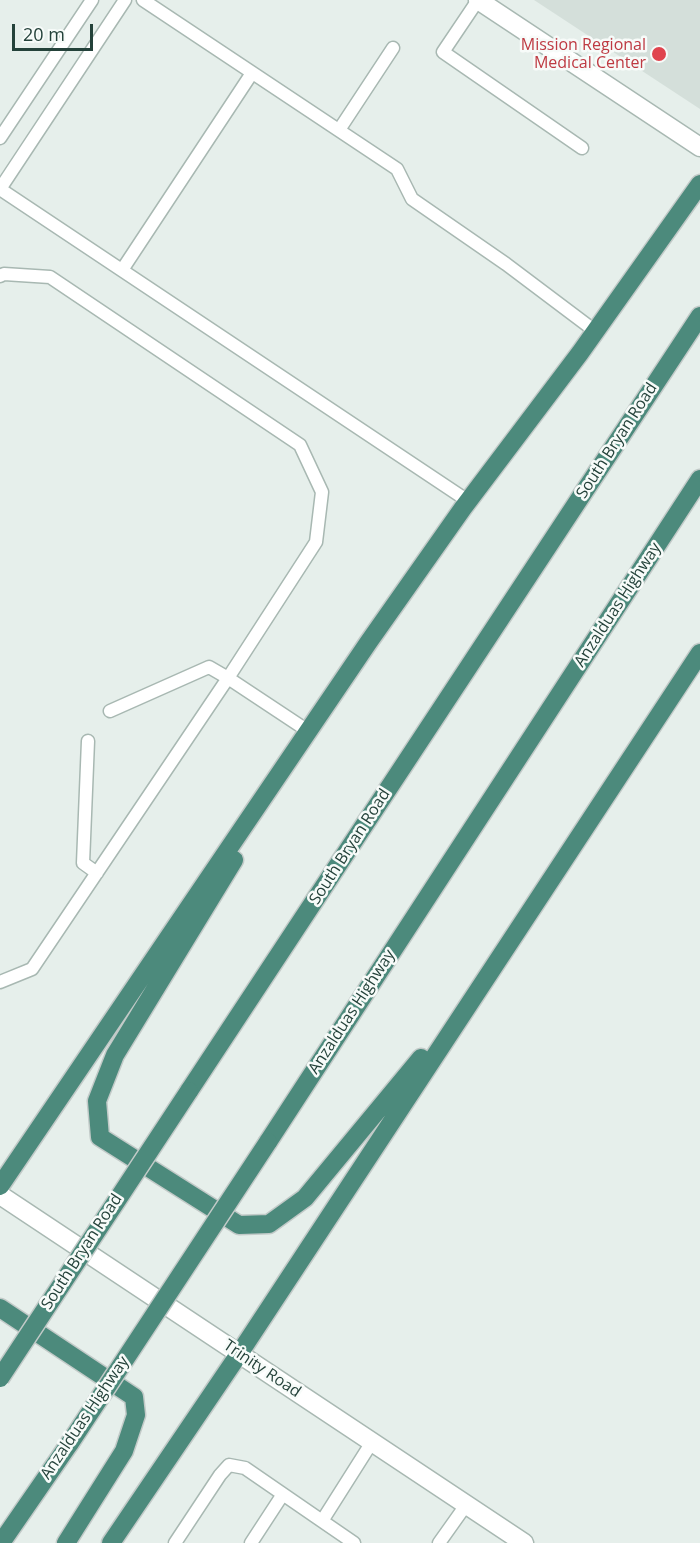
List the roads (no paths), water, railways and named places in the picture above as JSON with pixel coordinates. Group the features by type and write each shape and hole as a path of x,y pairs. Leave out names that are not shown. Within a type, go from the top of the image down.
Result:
{"highway":[{"path":"0,1186 287,761 468,501 595,331 700,184"},
{"name":"South Bryan Road","path":"0,1378 700,316"},
{"name":"Anzalduas Highway","path":"1,1543 70,1443 268,1142 700,479"},
{"path":"111,1543 239,1354 700,653"},
{"path":"287,761 230,867 115,1055 97,1101 100,1137 239,1225 269,1224 306,1198 480,987"},
{"path":"0,1308 134,1397 136,1415 124,1451 66,1543"}],"street":[{"path":"478,0 700,147"},
{"name":"Trinity Road","path":"0,1195 524,1543"}],"lane":[{"path":"0,138 92,0"},
{"path":"125,0 0,189 468,501"},
{"path":"143,0 397,170 412,199 506,264 595,331"},
{"path":"478,0 443,52 582,148"},
{"path":"339,130 393,48"},
{"path":"122,270 252,73"},
{"path":"0,276 4,274 50,277 300,445 322,492 316,542 228,678 32,969 0,982"},
{"path":"110,711 209,667 308,732"},
{"path":"88,741 84,863 97,873"},
{"path":"322,1521 372,1442"},
{"path":"175,1543 220,1475 229,1466 246,1468 354,1543"},
{"path":"251,1543 283,1494"},
{"path":"439,1543 466,1505"}],"place":[{"name":"Mission Regional Medical Center","path":"659,54"}]}
